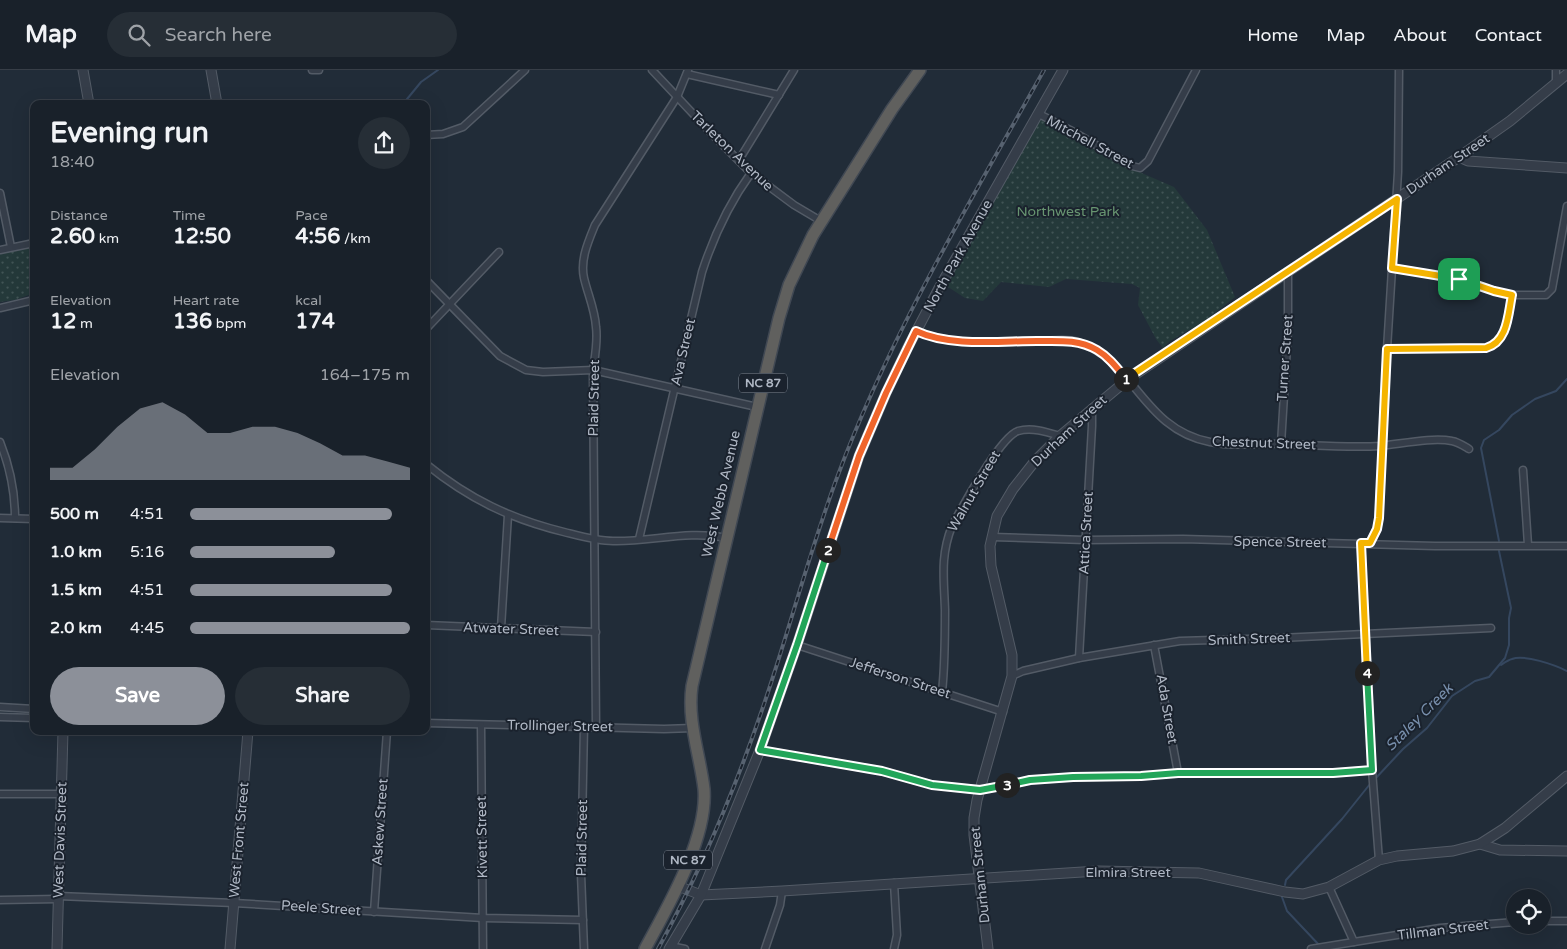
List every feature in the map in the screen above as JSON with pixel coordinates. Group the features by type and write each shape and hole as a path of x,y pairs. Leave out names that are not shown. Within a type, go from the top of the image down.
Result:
{"highway":[{"name":"West Webb Avenue","path":"645,949 678,886 698,839 704,809 702,776 690,707 692,686 757,407 785,297 798,266 821,221 892,109 920,70"}],"street":[{"path":"83,70 88,100"},
{"path":"211,70 216,100"},
{"path":"312,70 319,70"},
{"path":"430,135 443,134 463,126 524,70"},
{"name":"Tarleton Avenue","path":"652,70 751,173 779,196 821,221"},
{"path":"739,160 794,70"},
{"name":"North Park Avenue","path":"670,948 701,895 760,750 797,645 859,456 886,393 916,331 1064,70"},
{"name":"Mitchell Street","path":"1039,114 1132,166 1142,167 1148,161 1196,70"},
{"path":"1370,543 1377,529 1379,518 1387,349 1397,199 1399,70"},
{"path":"1556,70 1556,84"},
{"path":"688,72 779,95"},
{"name":"Plaid Street","path":"596,727 593,370 597,329 594,310 584,276 584,261 595,225 677,98 688,72"},
{"name":"Durham Street","path":"988,949 974,835 974,818 1012,676 1012,655 991,566 990,546 998,516 1013,489 1032,465 1060,436 1127,380 1510,122 1567,74"},
{"path":"1459,157 1468,161 1567,168"},
{"name":"Ava Street","path":"639,539 702,272 721,226 751,173"},
{"path":"0,194 11,248"},
{"path":"1392,268 1459,279 1512,295 1542,295 1550,292 1552,289 1567,206"},
{"path":"0,250 30,244"},
{"path":"430,325 499,252"},
{"name":"Turner Street","path":"1281,444 1288,330 1288,271"},
{"path":"430,284 500,356 533,372 593,370 757,407"},
{"path":"1387,349 1489,347 1499,341 1504,333 1512,295"},
{"path":"0,308 30,301"},
{"name":"Chestnut Street","path":"916,331 937,338 962,341 1076,342 1096,350 1112,362 1160,417 1183,434 1211,442 1383,446 1443,440 1459,443 1469,448"},
{"name":"Attica Street","path":"1080,658 1092,408"},
{"name":"Walnut Street","path":"942,692 945,642 943,558 946,539 1000,446 1012,435 1027,430 1060,436"},
{"path":"0,442 13,482 15,518"},
{"path":"430,467 452,484 508,515 547,528 595,539 613,541 697,534 726,538"},
{"path":"1522,470 1528,545"},
{"path":"501,628 508,515"},
{"path":"0,518 30,519"},
{"name":"Spence Street","path":"992,537 1085,540 1182,539 1435,546 1567,546"},
{"path":"1361,543 1378,860"},
{"name":"Atwater Street","path":"430,625 596,632"},
{"name":"Smith Street","path":"1012,676 1023,671 1080,658 1180,641 1491,628"},
{"name":"Jefferson Street","path":"797,645 1003,712"},
{"name":"Ada Street","path":"1154,645 1178,773"},
{"path":"0,708 30,709"},
{"path":"0,717 30,718"},
{"name":"Trollinger Street","path":"430,723 664,730 693,728"},
{"name":"Kivett Street","path":"481,724 483,949"},
{"name":"Plaid Street","path":"584,727 581,874 584,949"},
{"name":"West Davis Street","path":"57,949 63,735"},
{"name":"West Front Street","path":"230,949 248,735"},
{"name":"Askew Street","path":"374,912 387,735"},
{"path":"760,750 882,771 932,785 980,790 1030,780 1073,777 1141,776 1178,773 1333,773 1372,770"},
{"path":"1480,844 1505,828 1567,776"},
{"path":"0,794 61,794"},
{"name":"Elmira Street","path":"678,886 701,895 782,892 894,883 1098,871 1199,873 1302,894 1329,887 1378,860 1407,855 1453,851 1480,844 1500,850 1567,851"},
{"path":"894,883 897,934 894,949"},
{"path":"1329,887 1354,942"},
{"path":"765,949 780,905 782,892"},
{"name":"Peele Street","path":"0,900 58,898 234,903 483,918 583,920"},
{"path":"1551,921 1567,921"},
{"name":"Tillman Street","path":"1311,949 1440,928 1506,923"},
{"path":"670,948 685,949"}],"green space":[{"name":"Northwest Park","path":"1041,117 1137,171 1174,187 1207,230 1235,297 1205,321 1170,341 1163,348 1156,339 1138,305 1140,288 1132,284 1066,279 1049,287 1001,282 983,301 965,298 945,285"},
{"path":"30,249 30,294 15,300 0,302 0,253"}],"waterway":[{"path":"406,100 421,82 438,70"},
{"name":"Staley Creek","path":"1499,541 1481,448 1484,440 1499,430 1512,415 1535,399 1556,391 1567,379"},
{"name":"Staley Creek","path":"1375,779 1403,749 1427,728 1452,696 1475,681 1489,677 1505,658 1509,645 1511,608 1499,551"},
{"path":"1501,665 1512,659 1524,658 1547,663 1567,671"},
{"name":"Staley Creek","path":"1285,885 1286,880 1342,819 1370,784"},
{"name":"Staley Creek","path":"1282,897 1287,911 1320,946"}],"railway":[{"path":"658,949 702,861 740,771 772,681 828,504 859,422 882,370 933,269 1044,70"}],"route":[{"path":"1397,199 1392,268 1459,279 1503,294 1512,295 1504,333 1499,341 1486,348 1387,349 1379,518 1377,529 1370,543 1361,543 1372,770 1333,773 1178,773 1141,776 1073,777 1030,780 980,790 932,785 882,771 760,750 797,645 859,456 886,393 916,331 937,338 962,341 1076,342 1103,355 1112,362 1127,380 1397,199"}]}
